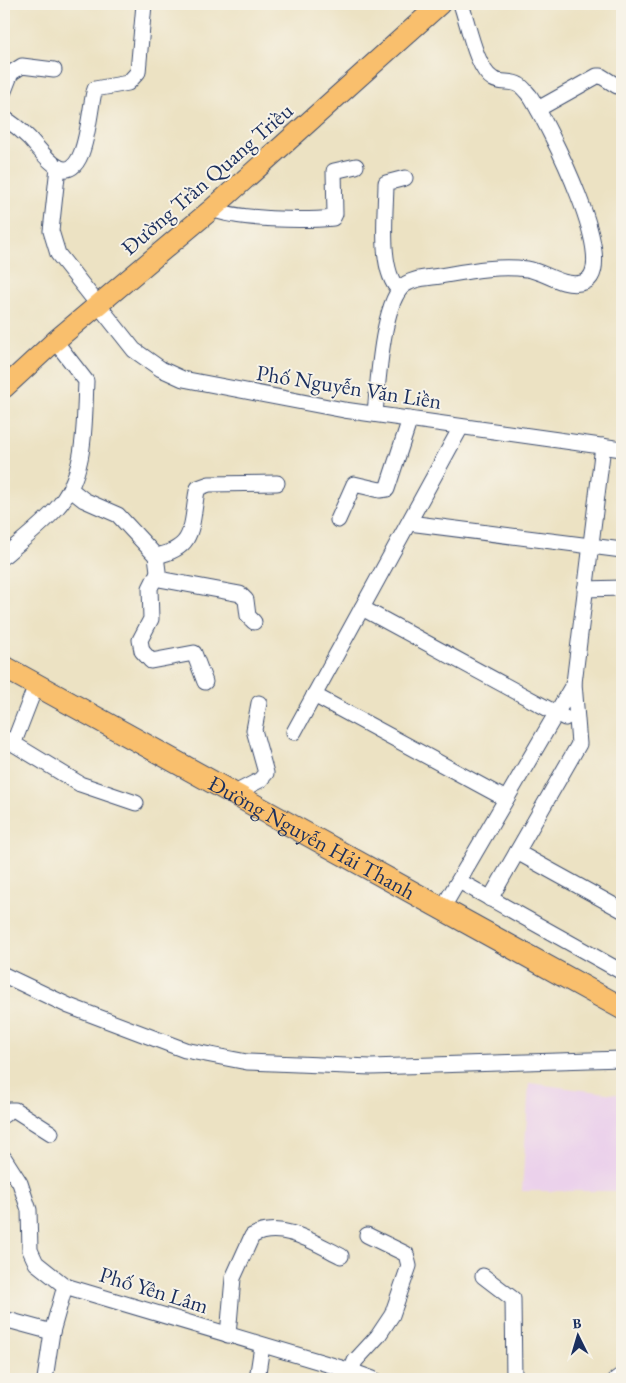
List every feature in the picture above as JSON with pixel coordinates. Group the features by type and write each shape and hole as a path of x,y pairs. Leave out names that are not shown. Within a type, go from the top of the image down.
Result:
{"highway":[{"name":"Đường Nguyễn Hải Thanh","path":"4,667 622,1008"}],"main road":[{"name":"Đường Trần Quang Triều","path":"4,388 55,341 212,209 440,4"}],"street":[{"path":"4,121 26,135 58,167 66,169 76,165 82,153 95,89 128,83 138,72 144,4"},
{"path":"375,413 387,326 399,290 404,285 416,280 497,268 534,270 569,284 584,283 596,276 599,254 593,223 579,186 538,109 520,85 500,83 491,78 486,72 479,60 461,4"},
{"path":"4,91 11,73 22,66 54,70"},
{"path":"538,109 597,76 617,86"},
{"path":"212,209 224,213 278,218 333,218 335,214 334,171 356,166"},
{"name":"Phố Nguyễn Văn Liền","path":"58,167 51,230 58,254 134,350 145,360 183,378 344,410 622,449"},
{"path":"399,290 394,285 388,267 384,232 386,183 388,180 405,178"},
{"path":"4,556 56,510 70,489 83,446 86,381 55,341"},
{"path":"338,520 354,484 380,490 387,489 410,419"},
{"path":"294,732 461,427"},
{"path":"490,898 579,744 574,683 603,446"},
{"path":"156,556 172,552 189,537 198,488 209,484 277,484"},
{"path":"70,489 84,500 118,516 156,556 159,579 240,594 246,600 248,616 254,622"},
{"path":"409,523 622,550"},
{"path":"157,574 150,588 151,619 140,640 142,651 151,660 194,654 205,682"},
{"path":"585,589 622,588"},
{"path":"362,608 577,724"},
{"path":"442,909 574,683"},
{"path":"36,685 9,740 80,784 136,803"},
{"path":"314,695 506,798"},
{"path":"233,794 260,780 266,773 254,730 259,703"},
{"path":"517,852 622,910"},
{"path":"459,881 622,972"},
{"path":"4,975 69,1006 185,1050 247,1062 370,1067 622,1059"},
{"path":"4,1114 9,1110 15,1110 51,1133"},
{"name":"Phố Yên Lâm","path":"4,1158 20,1183 29,1210 30,1250 36,1263 65,1286 373,1379"},
{"path":"228,1335 233,1278 252,1236 260,1233 290,1233 341,1256"},
{"path":"350,1371 360,1354 388,1324 409,1266 406,1254 368,1235"},
{"path":"483,1276 513,1299 514,1379"},
{"path":"45,1379 52,1332 65,1286"},
{"path":"4,1318 52,1332"},
{"path":"257,1379 262,1346"},
{"path":"616,1379 622,1375"}],"shaded area":[{"path":"529,1083 622,1095 622,1191 522,1191"}]}
